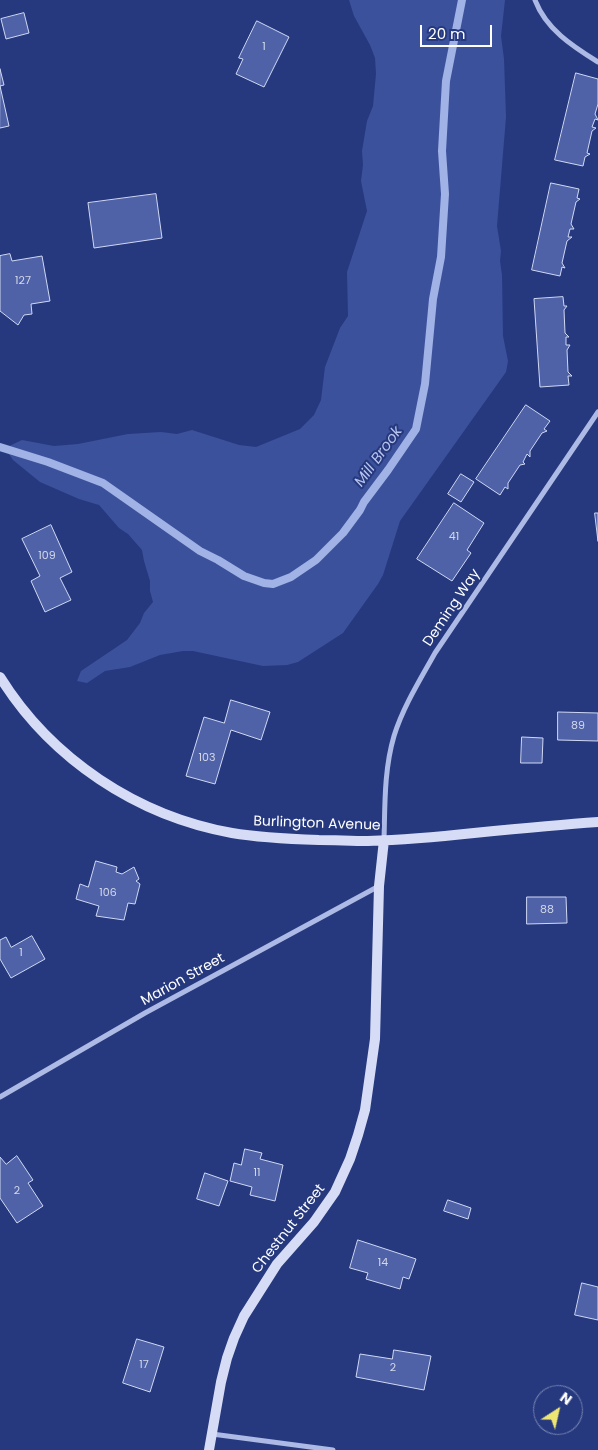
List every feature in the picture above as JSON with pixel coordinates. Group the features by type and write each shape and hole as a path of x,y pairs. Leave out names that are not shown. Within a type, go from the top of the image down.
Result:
{"street":[{"path":"535,0 544,18 550,25 572,45 598,62"},
{"name":"Deming Way","path":"384,840 388,767 394,736 417,685 435,653 598,412"},
{"name":"Burlington Avenue","path":"0,677 11,695 30,718 73,760 98,779 154,810 230,833 268,838 384,840 598,822"},
{"name":"Chestnut Street","path":"209,1450 228,1358 234,1338 244,1316 277,1264 314,1222 335,1192 350,1159 358,1135 364,1110 375,1039 379,886 384,840"},
{"name":"Marion Street","path":"0,1097 145,1013 379,886"},
{"path":"211,1434 333,1450"}],"shaded area":[{"path":"349,0 505,0 501,36 504,59 506,117 497,226 501,251 503,336 508,361 506,372 400,521 383,575 343,633 298,662 287,665 263,666 193,651 183,651 160,655 130,667 105,671 87,683 77,681 81,671 127,640 153,602 142,550 99,505 79,499 40,482 13,460 5,448 22,440 54,446 78,444 128,434 161,432 177,434 192,430 239,445 256,447 300,429 314,415 321,400 325,367 340,328 348,316 347,272 367,211 361,181 362,151 367,121 373,106 376,74 375,58 354,16"}],"building":[{"path":"24,13 29,33 6,39 1,19"},
{"path":"257,21 289,37 264,87 236,74 243,59 239,58"},
{"path":"0,69 4,85 0,86"},
{"path":"576,73 598,79 598,104 595,114 598,120 595,119 592,127 596,128 592,131 587,153 590,154 585,157 583,166 555,160"},
{"path":"0,86 9,126 0,128"},
{"path":"551,183 579,189 577,198 580,199 576,202 571,224 574,229 570,229 568,237 572,237 567,241 562,263 565,268 562,267 560,276 532,270"},
{"path":"156,194 162,238 94,248 88,203"},
{"path":"10,254 12,261 42,256 50,301 31,304 32,314 24,315 18,325 0,311 0,256"},
{"path":"563,297 564,306 567,306 564,310 565,333 569,337 566,337 566,345 570,345 567,350 568,372 572,376 568,376 569,385 540,387 534,299"},
{"path":"526,405 550,421 544,429 547,431 542,433 530,451 530,457 527,454 523,462 525,464 520,465 508,483 508,489 505,487 500,495 476,479"},
{"path":"461,474 474,482 461,502 448,494"},
{"path":"454,503 484,523 467,550 471,553 452,581 417,559"},
{"path":"595,513 598,513 598,541"},
{"path":"51,525 72,572 60,578 71,600 45,612 31,581 40,576 22,539"},
{"path":"231,700 270,712 261,740 231,730 215,784 186,776 204,717 224,723"},
{"path":"558,712 598,713 598,741 558,740"},
{"path":"522,737 543,738 542,763 521,763"},
{"path":"96,861 117,867 116,872 122,874 134,867 139,879 136,881 140,884 135,904 128,903 124,920 96,916 99,906 76,899 80,884 88,887"},
{"path":"527,897 566,897 567,923 527,924"},
{"path":"32,936 45,959 11,978 0,959 0,940 6,937 11,947"},
{"path":"245,1149 262,1153 260,1159 283,1165 275,1201 250,1195 252,1187 230,1181 234,1163 241,1165"},
{"path":"17,1156 33,1180 28,1183 43,1206 17,1223 0,1198 0,1157 6,1164"},
{"path":"205,1173 228,1181 219,1206 197,1199"},
{"path":"448,1200 471,1208 468,1219 444,1211"},
{"path":"358,1240 416,1259 409,1279 403,1277 400,1289 366,1279 368,1273 350,1268"},
{"path":"582,1283 598,1287 598,1320 575,1315"},
{"path":"137,1339 164,1347 150,1392 123,1383"},
{"path":"394,1350 431,1356 424,1390 356,1377 360,1354 392,1359"}],"waterway":[{"name":"Mill Brook","path":"0,447 48,462 103,483 200,551 244,576 273,584 291,577 316,560 343,533 416,429 425,384 433,299 441,257 445,194 442,151 446,81 462,0"}]}
